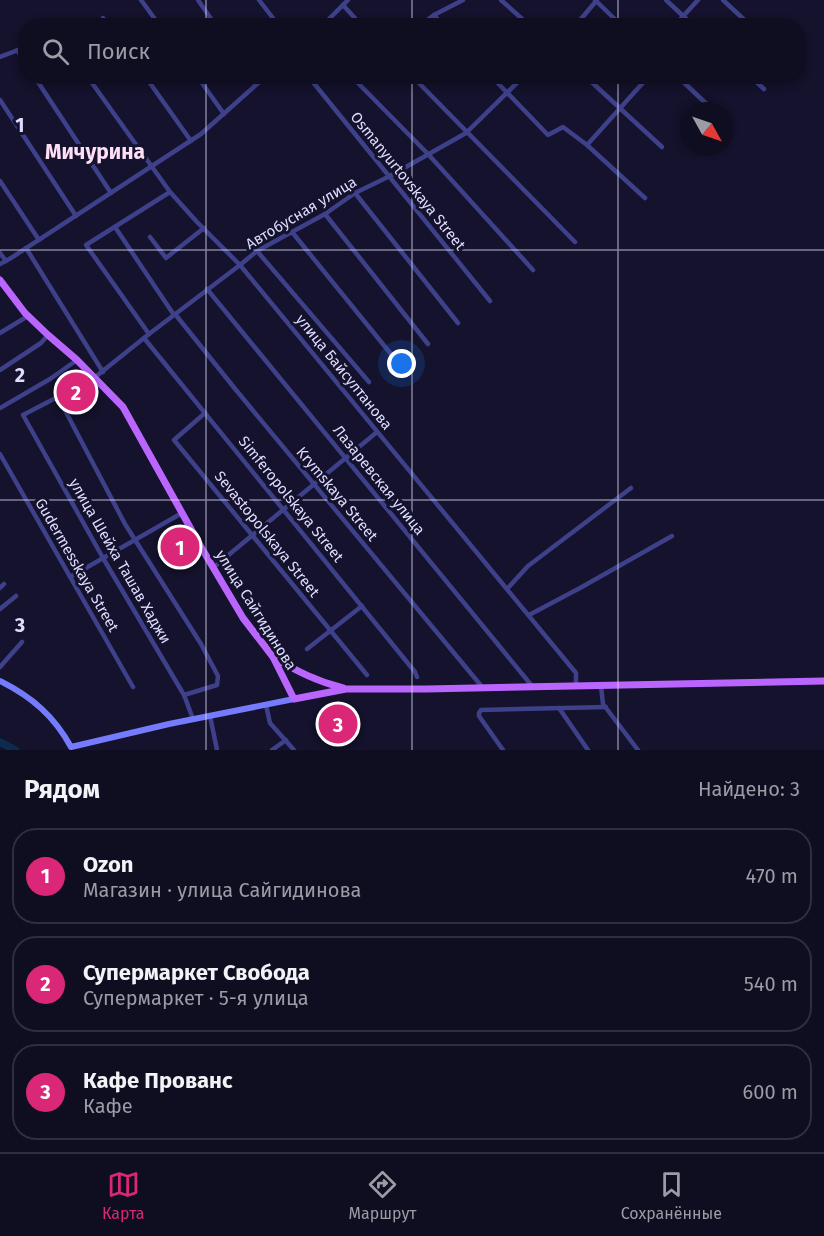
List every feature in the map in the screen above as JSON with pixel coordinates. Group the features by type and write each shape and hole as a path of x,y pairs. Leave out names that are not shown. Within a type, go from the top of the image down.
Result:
{"main road":[{"name":"улица Сайгидинова","path":"0,280 3,291 77,360 123,407 213,567 243,618 273,657 294,699"},
{"path":"273,657 320,682 346,689"},
{"path":"0,681 45,711 63,733 69,749 193,719 346,689 824,681"}],"street":[{"path":"141,0 154,18"},
{"path":"198,0 210,18"},
{"path":"259,0 273,18"},
{"path":"330,18 348,0"},
{"path":"430,18 463,0"},
{"path":"501,0 521,18"},
{"path":"581,18 596,0 614,18"},
{"path":"666,0 683,16 698,0"},
{"path":"723,0 742,18"},
{"path":"343,5 355,18"},
{"path":"0,57 17,50"},
{"path":"39,84 111,193"},
{"name":"улица Байсултанова","path":"93,84 170,192 240,265 576,673 576,686"},
{"path":"151,84 191,141"},
{"path":"203,84 224,114"},
{"path":"0,264 201,134 257,84"},
{"name":"Osmanyurtovskaya Street","path":"315,84 490,301"},
{"path":"359,84 428,154 533,270"},
{"path":"420,84 575,242"},
{"path":"498,84 548,135 563,127 587,145 645,198"},
{"name":"Автобусная улица","path":"23,415 103,372 257,251 466,133 516,84"},
{"path":"593,84 662,147"},
{"path":"587,145 641,84"},
{"path":"685,84 704,102"},
{"path":"759,84 764,88"},
{"path":"0,100 76,216"},
{"path":"0,181 39,240"},
{"path":"115,227 170,192"},
{"path":"355,194 458,323"},
{"path":"325,214 428,344"},
{"name":"Simferopolskaya Street","path":"115,227 86,245 147,336 205,413 417,677"},
{"name":"Krymskaya Street","path":"115,227 174,314 483,688"},
{"path":"150,237 166,258 204,228"},
{"path":"292,232 399,364"},
{"path":"26,249 103,372"},
{"path":"257,251 369,382"},
{"path":"0,253 6,261"},
{"name":"Лазаревская улица","path":"207,289 532,687"},
{"path":"0,333 28,316"},
{"path":"0,370 41,343 48,335"},
{"path":"0,408 50,379 77,360"},
{"path":"58,397 135,541 201,644 218,676 217,685 184,695"},
{"name":"Sevastopolskaya Street","path":"205,413 174,440 367,675"},
{"name":"улица Шейха Ташав Хаджи","path":"23,415 103,558 184,695 193,719"},
{"path":"213,567 377,432"},
{"name":"Gudermesskaya Street","path":"0,454 133,687"},
{"path":"507,589 528,566 631,488"},
{"path":"70,577 182,513"},
{"path":"529,615 672,536"},
{"path":"0,609 16,596"},
{"path":"307,649 362,606"},
{"path":"0,667 22,642"},
{"path":"602,686 603,701 606,707 638,750"},
{"path":"266,705 270,723 294,750"},
{"path":"504,750 479,716 482,710 606,707"},
{"path":"558,708 588,750"},
{"path":"210,716 217,750"},
{"path":"272,750 286,740"}],"waterway":[{"path":"0,742 15,750"}],"place":[{"name":"Супермаркет Свобода","path":"76,392"},
{"name":"Ozon","path":"180,547"},
{"name":"Кафе Прованс","path":"338,724"}],"district":[{"name":"Мичурина","path":"95,152"}]}
